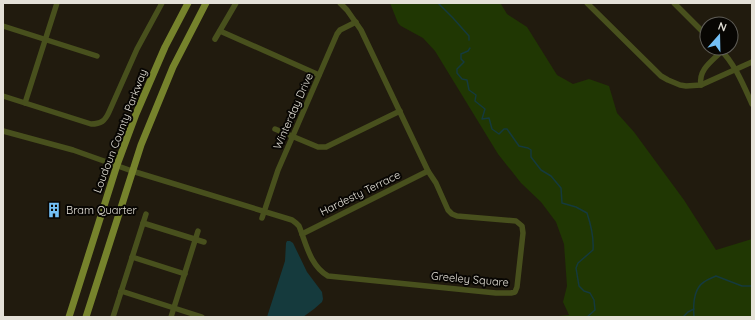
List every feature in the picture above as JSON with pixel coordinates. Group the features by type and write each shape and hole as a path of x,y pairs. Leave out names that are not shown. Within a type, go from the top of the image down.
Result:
{"main road":[{"name":"Loudoun County Parkway","path":"69,317 117,165 136,114 165,46 188,3"},
{"path":"86,317 147,128 173,67 206,3"}],"street":[{"path":"25,103 57,3"},
{"path":"3,96 92,124 102,122 109,112 136,49 162,3"},
{"path":"215,39 236,3"},
{"name":"Greeley Square","path":"3,131 73,150 132,171 292,220 296,223 302,234 312,259 323,273 328,276 496,292 515,292 518,287 523,233 522,226 516,222 457,216 448,210 361,30 347,10 340,3"},
{"path":"588,3 662,76 680,85 702,85 752,62"},
{"path":"674,3 699,28"},
{"name":"Winterday Drive","path":"262,218 278,170 337,34 340,30 356,22"},
{"path":"3,26 97,56"},
{"path":"220,31 319,75"},
{"path":"702,85 701,77 703,70 716,56"},
{"path":"726,56 736,70 752,104"},
{"path":"275,128 318,147 326,147 400,111"},
{"name":"Hardesty Terrace","path":"302,234 428,171"},
{"path":"113,317 146,214"},
{"path":"143,223 204,242"},
{"path":"171,317 198,231"},
{"path":"132,257 185,274"},
{"path":"121,291 202,317"}],"green space":[{"path":"390,3 499,3 507,14 527,27 557,75 573,84 589,79 609,86 617,113 634,132 684,200 716,250 752,239 752,317 548,317 569,315 563,302 567,286 564,244 556,222 541,202 521,183 498,154 435,51 423,38 398,23"}],"water":[{"path":"287,241 293,243 307,272 322,292 323,299 322,302 303,317 267,317 285,261"}],"waterway":[{"path":"438,3 469,36 469,40"},
{"path":"470,48 468,51 461,54 461,59 464,62 457,69 457,73 462,79 467,80 469,90 476,95 475,101 485,109 482,119 489,118 492,129 499,134 504,129 507,129 519,146 531,150 531,157 541,170 551,176 561,188 562,203 576,207 587,213 592,231 593,250 578,263 576,268 579,286 584,291 590,293 594,300 595,310 587,317"},
{"path":"694,317 694,302 696,293 700,285 707,280 716,276 742,286 752,286"},
{"path":"683,317 694,309"}],"place":[{"name":"Bram Quarter","path":"54,210"}]}
